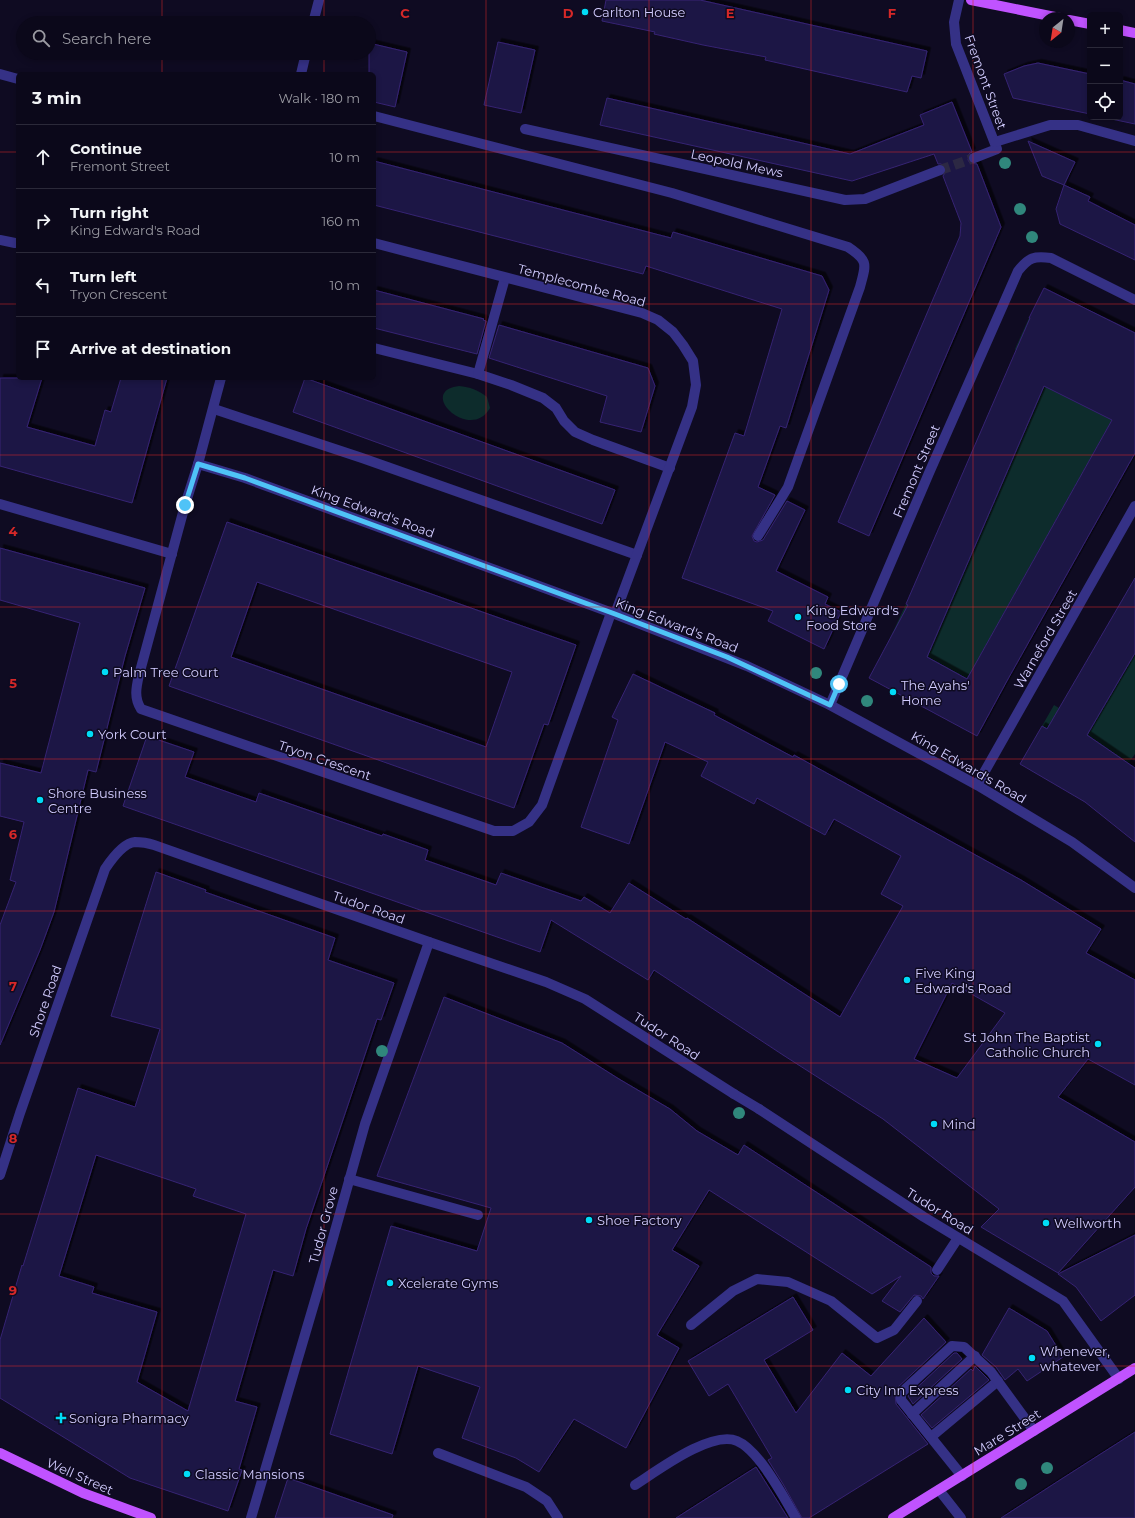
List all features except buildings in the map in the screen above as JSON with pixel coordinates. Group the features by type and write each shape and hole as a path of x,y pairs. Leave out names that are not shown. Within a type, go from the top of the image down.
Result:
{"main road":[{"path":"971,0 1039,14"},
{"path":"1075,21 1087,23"},
{"path":"1123,31 1135,33"},
{"name":"Mare Street","path":"893,1518 1135,1368"},
{"name":"Well Street","path":"0,1453 83,1493 151,1518"}],"street":[{"path":"315,16 319,0"},
{"name":"Fremont Street","path":"959,0 954,22 956,44 996,146"},
{"path":"301,72 304,60"},
{"path":"0,74 16,78"},
{"path":"376,117 672,193 848,246 860,255 864,262 865,268 860,287 805,444 788,487 758,536"},
{"path":"974,158 996,146 1050,125 1078,125 1135,141"},
{"name":"Leopold Mews","path":"525,129 845,200 865,199 940,170"},
{"path":"0,240 15,243"},
{"name":"Templecombe Road","path":"376,244 642,313 658,320 673,332 683,345 693,361 696,385 692,407 637,555 613,613"},
{"name":"Fremont Street","path":"830,705 929,473 1018,271 1030,258 1051,258 1135,300"},
{"path":"478,374 505,278"},
{"path":"376,348 478,374 543,398 556,408 564,421 575,432 670,468"},
{"name":"Tryon Crescent","path":"221,380 214,409 185,505 136,690 137,703 141,710 494,831 513,831 529,822 542,805 613,613"},
{"path":"214,409 362,458 637,555"},
{"name":"King Edward's Road","path":"198,464 245,478 613,613 727,657 830,705 978,785 1072,842 1135,888"},
{"path":"0,504 172,554"},
{"name":"Warneford Street","path":"978,785 1135,506"},
{"name":"Tudor Road","path":"130,844 134,842 154,845 546,982 585,999 759,1109 958,1238 1063,1301 1119,1379"},
{"name":"Shore Road","path":"0,1175 20,1113 105,869 112,858 130,844"},
{"name":"Tudor Grove","path":"251,1518 365,1124 429,942"},
{"path":"349,1179 478,1214"},
{"path":"937,1270 958,1238"},
{"path":"691,1325 733,1291 757,1279 788,1282 831,1301 877,1338 894,1330 917,1301"},
{"path":"962,1476 901,1400 902,1393 952,1346 964,1347 991,1372 1034,1431"},
{"path":"912,1414 975,1356"},
{"path":"931,1437 998,1381"},
{"path":"635,1485 696,1447 721,1440 735,1440 748,1448 757,1459 771,1477 796,1518"},
{"path":"438,1453 526,1487 547,1501 558,1518"},
{"path":"939,1490 961,1518"}],"green space":[{"path":"1029,318 1135,370 1112,420 977,661 1008,679 995,702 890,638 906,604 942,621 1016,350 1015,349"},
{"path":"459,386 474,389 487,397 490,408 481,417 471,420 460,418 451,412 445,404 443,396 447,390"},
{"path":"1135,653 1135,754 1128,764 1066,739 1042,726 1054,705 1091,727"}],"tunnel":[{"path":"940,170 974,158"}],"place":[{"name":"Carlton House","path":"585,12"},
{"name":"King Edward's Food Store","path":"798,617"},
{"name":"Palm Tree Court","path":"105,672"},
{"name":"The Ayahs' Home","path":"893,692"},
{"name":"York Court","path":"90,734"},
{"name":"Shore Business Centre","path":"40,800"},
{"name":"Five King Edward's Road","path":"907,980"},
{"name":"St John The Baptist Catholic Church","path":"1098,1044"},
{"name":"Mind","path":"934,1124"},
{"name":"Shoe Factory","path":"589,1220"},
{"name":"Wellworth","path":"1046,1223"},
{"name":"Xcelerate Gyms","path":"390,1283"},
{"name":"Whenever, whatever","path":"1032,1358"},
{"name":"City Inn Express","path":"848,1390"},
{"name":"Sonigra Pharmacy","path":"61,1418"},
{"name":"Classic Mansions","path":"187,1474"}],"route":[{"path":"185,505 198,464 245,478 615,614 727,657 830,705 839,684"}]}
